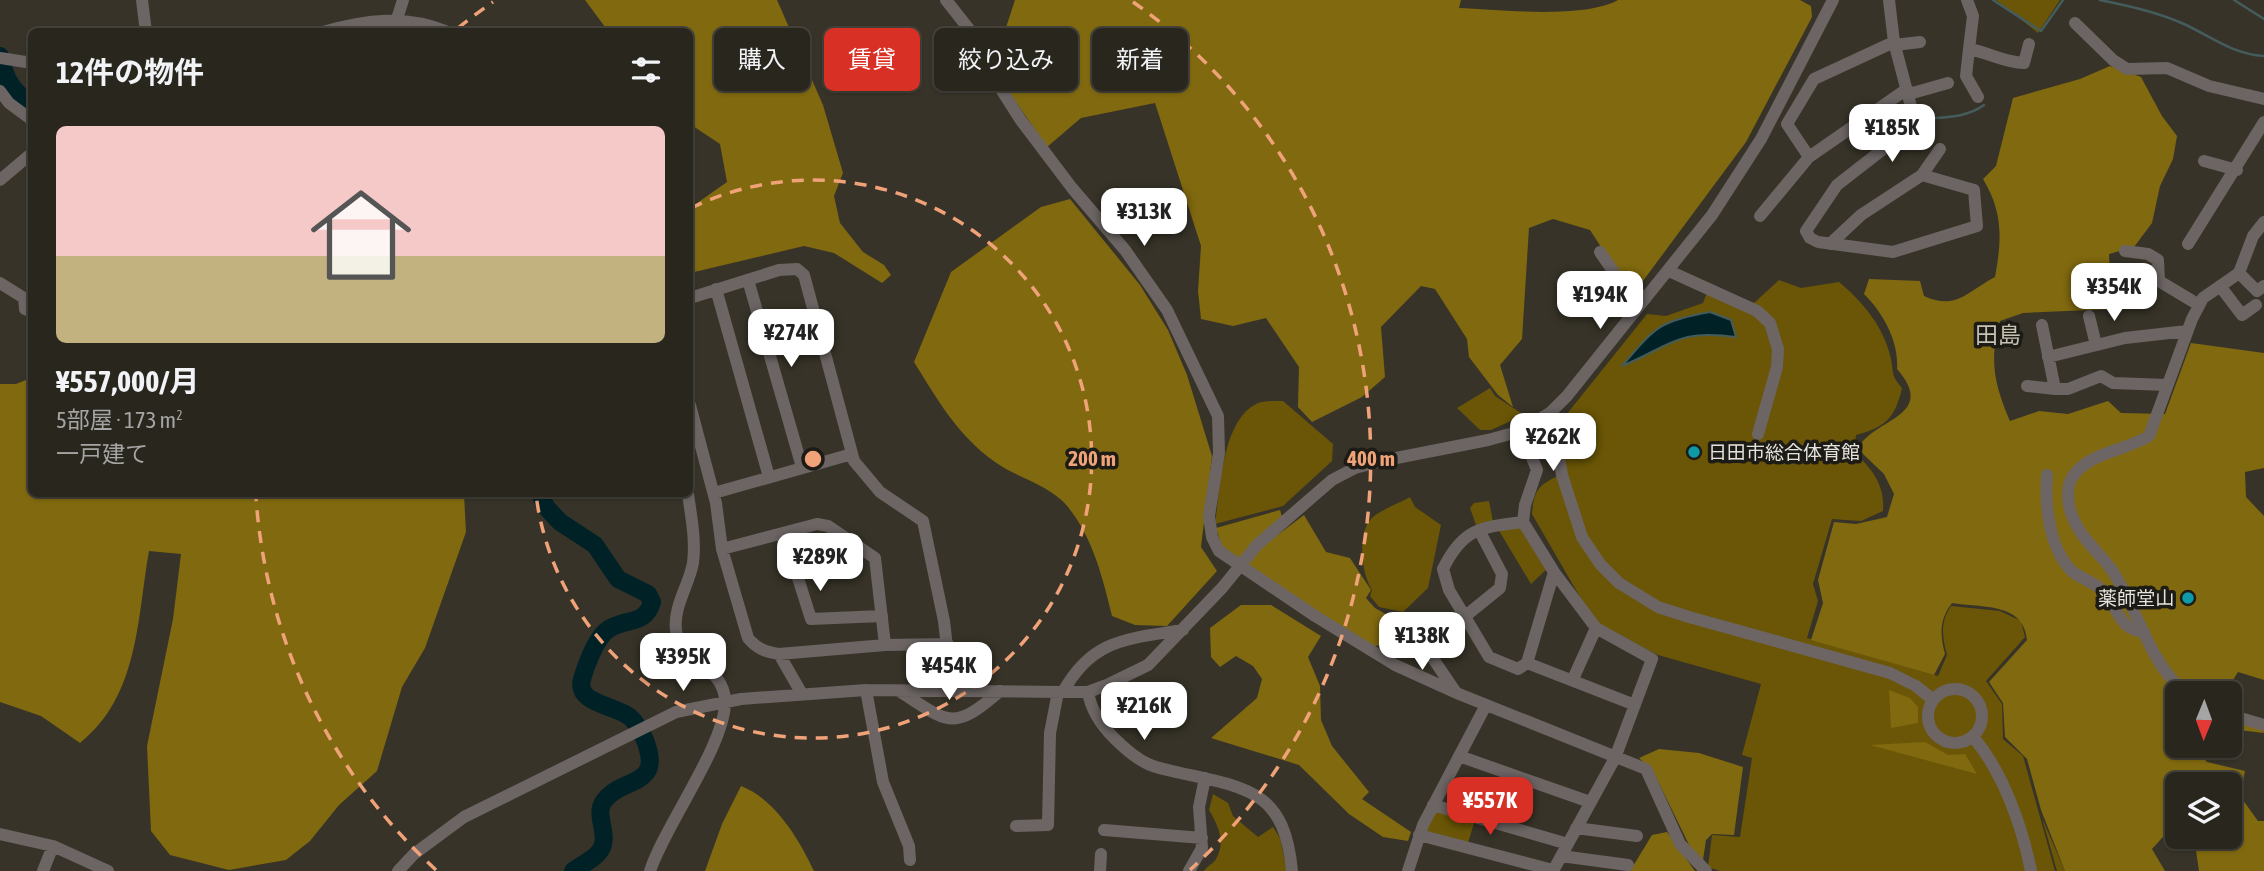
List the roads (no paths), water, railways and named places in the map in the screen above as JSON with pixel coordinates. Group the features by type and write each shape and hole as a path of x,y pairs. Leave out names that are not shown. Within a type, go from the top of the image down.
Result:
{"street":[{"path":"142,0 146,28"},
{"path":"397,19 402,0"},
{"path":"946,0 972,33 992,75 1020,119 1072,188 1125,250 1173,321 1218,416 1219,453 1209,516 1212,537 1219,551 1269,586 1395,665 1456,693 1646,769 1680,844 1706,871"},
{"path":"398,871 414,854 464,817 676,712 725,702 866,690 1088,692 1148,665 1257,545 1332,480 1355,468 1381,461 1521,431 1550,412 1602,356 1712,215 1761,139 1833,0"},
{"path":"1889,0 1895,43 1914,110 1910,125 1837,185 1806,231 1810,238 1830,244 1893,252 1977,226 1974,190 1922,175"},
{"path":"1967,0 1972,13 1966,75 1978,97"},
{"path":"359,27 397,19 436,28"},
{"path":"2075,23 2113,60 2127,69 2167,68 2209,86 2264,99"},
{"path":"1810,157 1787,124 1814,79 1895,43 1920,42"},
{"path":"1969,48 1994,54 2005,62 2024,63 2029,44"},
{"path":"0,58 28,62"},
{"path":"1760,216 1810,157 1908,92 1948,83"},
{"path":"0,91 9,103 28,117"},
{"path":"2188,244 2237,170 2264,122"},
{"path":"1830,244 1861,215 1922,175 1940,149"},
{"path":"0,180 28,156"},
{"path":"2204,162 2237,170"},
{"path":"2176,681 2159,661 2109,567 2083,539 2072,516 2069,492 2072,477 2094,460 2148,436 2199,305 2203,298 2239,273 2253,236 2264,222"},
{"path":"1600,251 1622,284 1646,298"},
{"path":"2125,251 2148,254 2158,260 2159,281 2199,305"},
{"path":"693,297 788,269 797,269 804,275 852,454 860,471 880,492 923,521 948,644 952,690"},
{"path":"1670,271 1754,309 1770,323 1778,349 1777,367 1758,434"},
{"path":"2239,273 2257,291 2264,286"},
{"path":"748,280 802,467"},
{"path":"0,283 24,298 25,309 28,310"},
{"path":"2220,286 2242,315 2256,305"},
{"path":"716,289 769,477"},
{"path":"2089,316 2096,345"},
{"path":"2042,325 2055,389"},
{"path":"2048,357 2125,338 2187,331"},
{"path":"2027,386 2068,389 2101,376 2113,383 2168,384"},
{"path":"1550,412 1562,475 1582,537 1600,564 1626,588 1658,607 1689,617 1890,673 1916,686 1932,699"},
{"path":"693,416 714,493 722,549 748,638 765,652 779,654 884,645 948,644"},
{"path":"1419,835 1553,870 1615,758 1652,659 1596,628 1554,572 1523,522 1525,506 1537,470 1521,431"},
{"path":"714,493 852,454"},
{"path":"2047,475 2050,518 2055,540 2066,565 2106,594 2124,625 2131,630 2144,632"},
{"path":"650,871 711,747 725,702 720,681 712,670 684,650 677,637 677,613 692,564 694,547 688,497"},
{"path":"1523,522 1466,535 1455,547 1443,569 1448,590 1489,657 1518,669 1527,663 1554,572"},
{"path":"722,549 817,524 828,526 875,558 884,645"},
{"path":"1463,618 1500,588 1502,582 1502,574 1479,530"},
{"path":"784,534 811,619 882,616"},
{"path":"1573,679 1596,628"},
{"path":"1016,826 1048,825 1050,733 1061,692 1075,672 1095,653 1117,643 1182,630"},
{"path":"1404,632 1419,638 1456,693"},
{"path":"779,654 802,694"},
{"path":"1527,663 1635,705"},
{"path":"1957,688 1975,696 1982,713 1981,723 1973,737 1952,743 1935,735 1927,718 1932,699 1939,693 1957,688"},
{"path":"866,690 883,782 909,846 910,860"},
{"path":"898,690 938,716 953,720 965,718 1000,691"},
{"path":"1088,692 1093,710 1128,752 1150,765 1244,787 1265,802 1277,816 1284,831 1292,871"},
{"path":"1408,871 1419,835 1433,805 1486,705"},
{"path":"2242,719 2264,725"},
{"path":"1973,737 2001,784 2027,850 2031,871"},
{"path":"1459,756 1590,802"},
{"path":"1189,871 1202,848 1199,807 1205,778"},
{"path":"1433,805 1568,844"},
{"path":"1576,828 1637,836"},
{"path":"1104,830 1202,838"},
{"path":"0,834 53,846 108,871"},
{"path":"43,871 53,846"},
{"path":"1100,871 1101,854"},
{"path":"1561,856 1628,865"}],"water":[{"path":"1710,312 1731,320 1736,337 1687,337 1622,366 1659,328 1679,319"}],"waterway":[{"path":"1993,0 2041,31 2063,0"},
{"path":"2100,0 2164,16 2232,48 2264,56"},
{"path":"2234,0 2264,19"},
{"path":"0,56 10,84 28,102"},
{"path":"1918,119 1961,115 1984,105"},
{"path":"541,497 546,507 560,522 595,545 618,579 648,594 652,602 644,615 613,627 602,635 591,654 582,679 582,688 591,699 631,718 644,739 650,759 644,775 619,788 604,801 600,813 604,840 602,846 594,858 573,871"}],"place":[{"name":"日田市総合体育館","path":"1694,452"},
{"name":"薬師堂山","path":"2188,598"}],"district":[{"name":"田島","path":"1998,335"}]}
